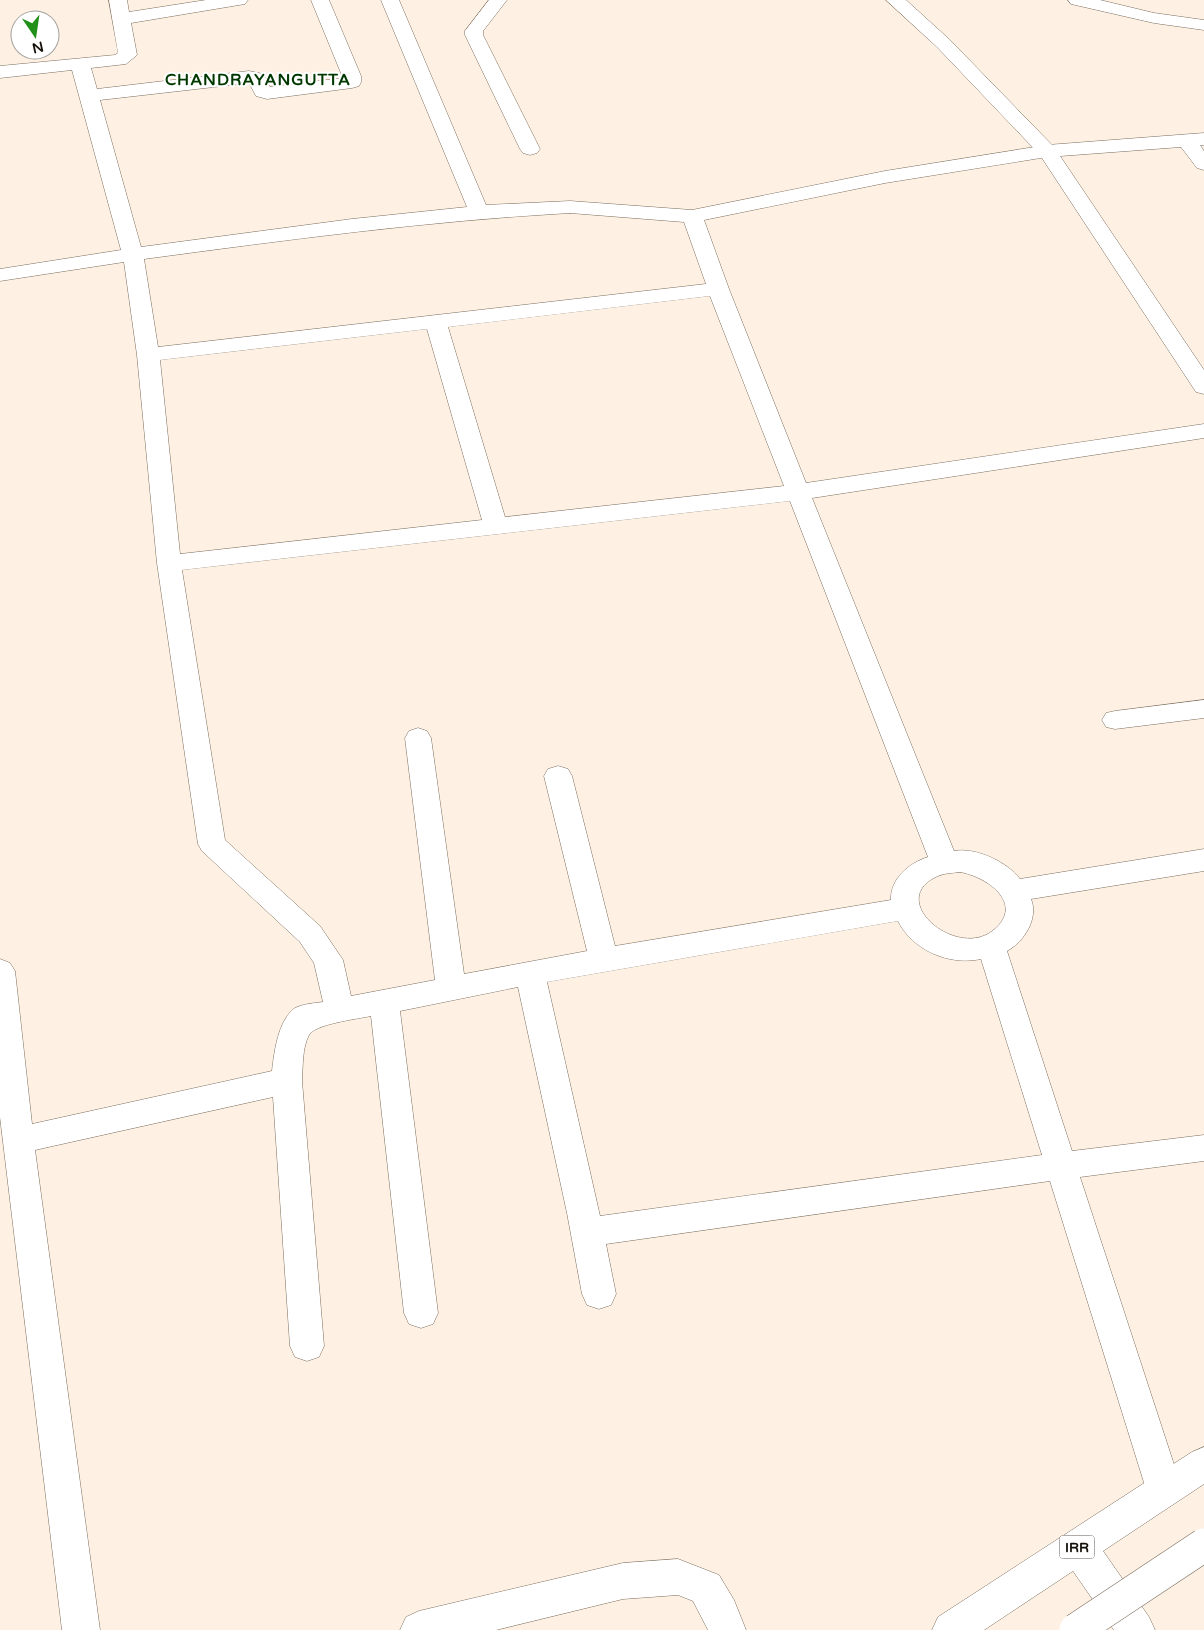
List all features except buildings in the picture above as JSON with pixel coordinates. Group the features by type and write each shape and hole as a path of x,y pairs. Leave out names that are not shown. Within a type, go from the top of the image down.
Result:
{"main road":[{"path":"0,72 119,60 128,55 118,0"},
{"path":"122,19 239,0"},
{"path":"88,96 249,77 256,78 263,92 267,93 352,82 352,76 320,0"},
{"path":"390,0 479,212"},
{"path":"498,0 474,31 474,35 530,149"},
{"path":"896,0 943,43 1047,151 1204,388"},
{"path":"1077,0 1154,18 1204,25"},
{"path":"80,64 133,254 148,356 169,563 212,844 310,934 328,960 340,1010"},
{"path":"0,275 133,254 352,224 479,212 570,207 692,216 884,177 1047,151 1195,140 1204,164"},
{"path":"692,216 718,289 800,492 944,862"},
{"path":"148,356 718,289"},
{"path":"435,322 496,526"},
{"path":"169,563 800,492 1204,431"},
{"path":"1115,720 1204,709"},
{"path":"418,738 451,988"},
{"path":"558,776 604,959"},
{"path":"1014,891 1204,860"},
{"path":"944,862 977,864 1005,880 1014,891 1019,904 1019,917 1014,928 1005,939 992,946 965,949 938,944 911,923 905,909 904,896 908,884 916,874 929,866 944,862"},
{"path":"307,1346 286,1081 292,1037 298,1024 306,1017 604,959 905,909"},
{"path":"992,946 1060,1166 1164,1489"},
{"path":"0,971 18,1140 81,1630"},
{"path":"530,973 544,1043 589,1232 600,1294"},
{"path":"384,1002 420,1313"},
{"path":"18,1140 286,1081"},
{"path":"589,1232 1060,1166 1204,1148"},
{"name":"IRR","path":"951,1630 1204,1464"},
{"path":"1076,1630 1204,1545"},
{"path":"1078,1546 1136,1630"},
{"path":"419,1630 623,1581 678,1577 706,1588 721,1613 727,1630"}],"district":[{"name":"CHANDRAYANGUTTA","path":"258,79"}]}
